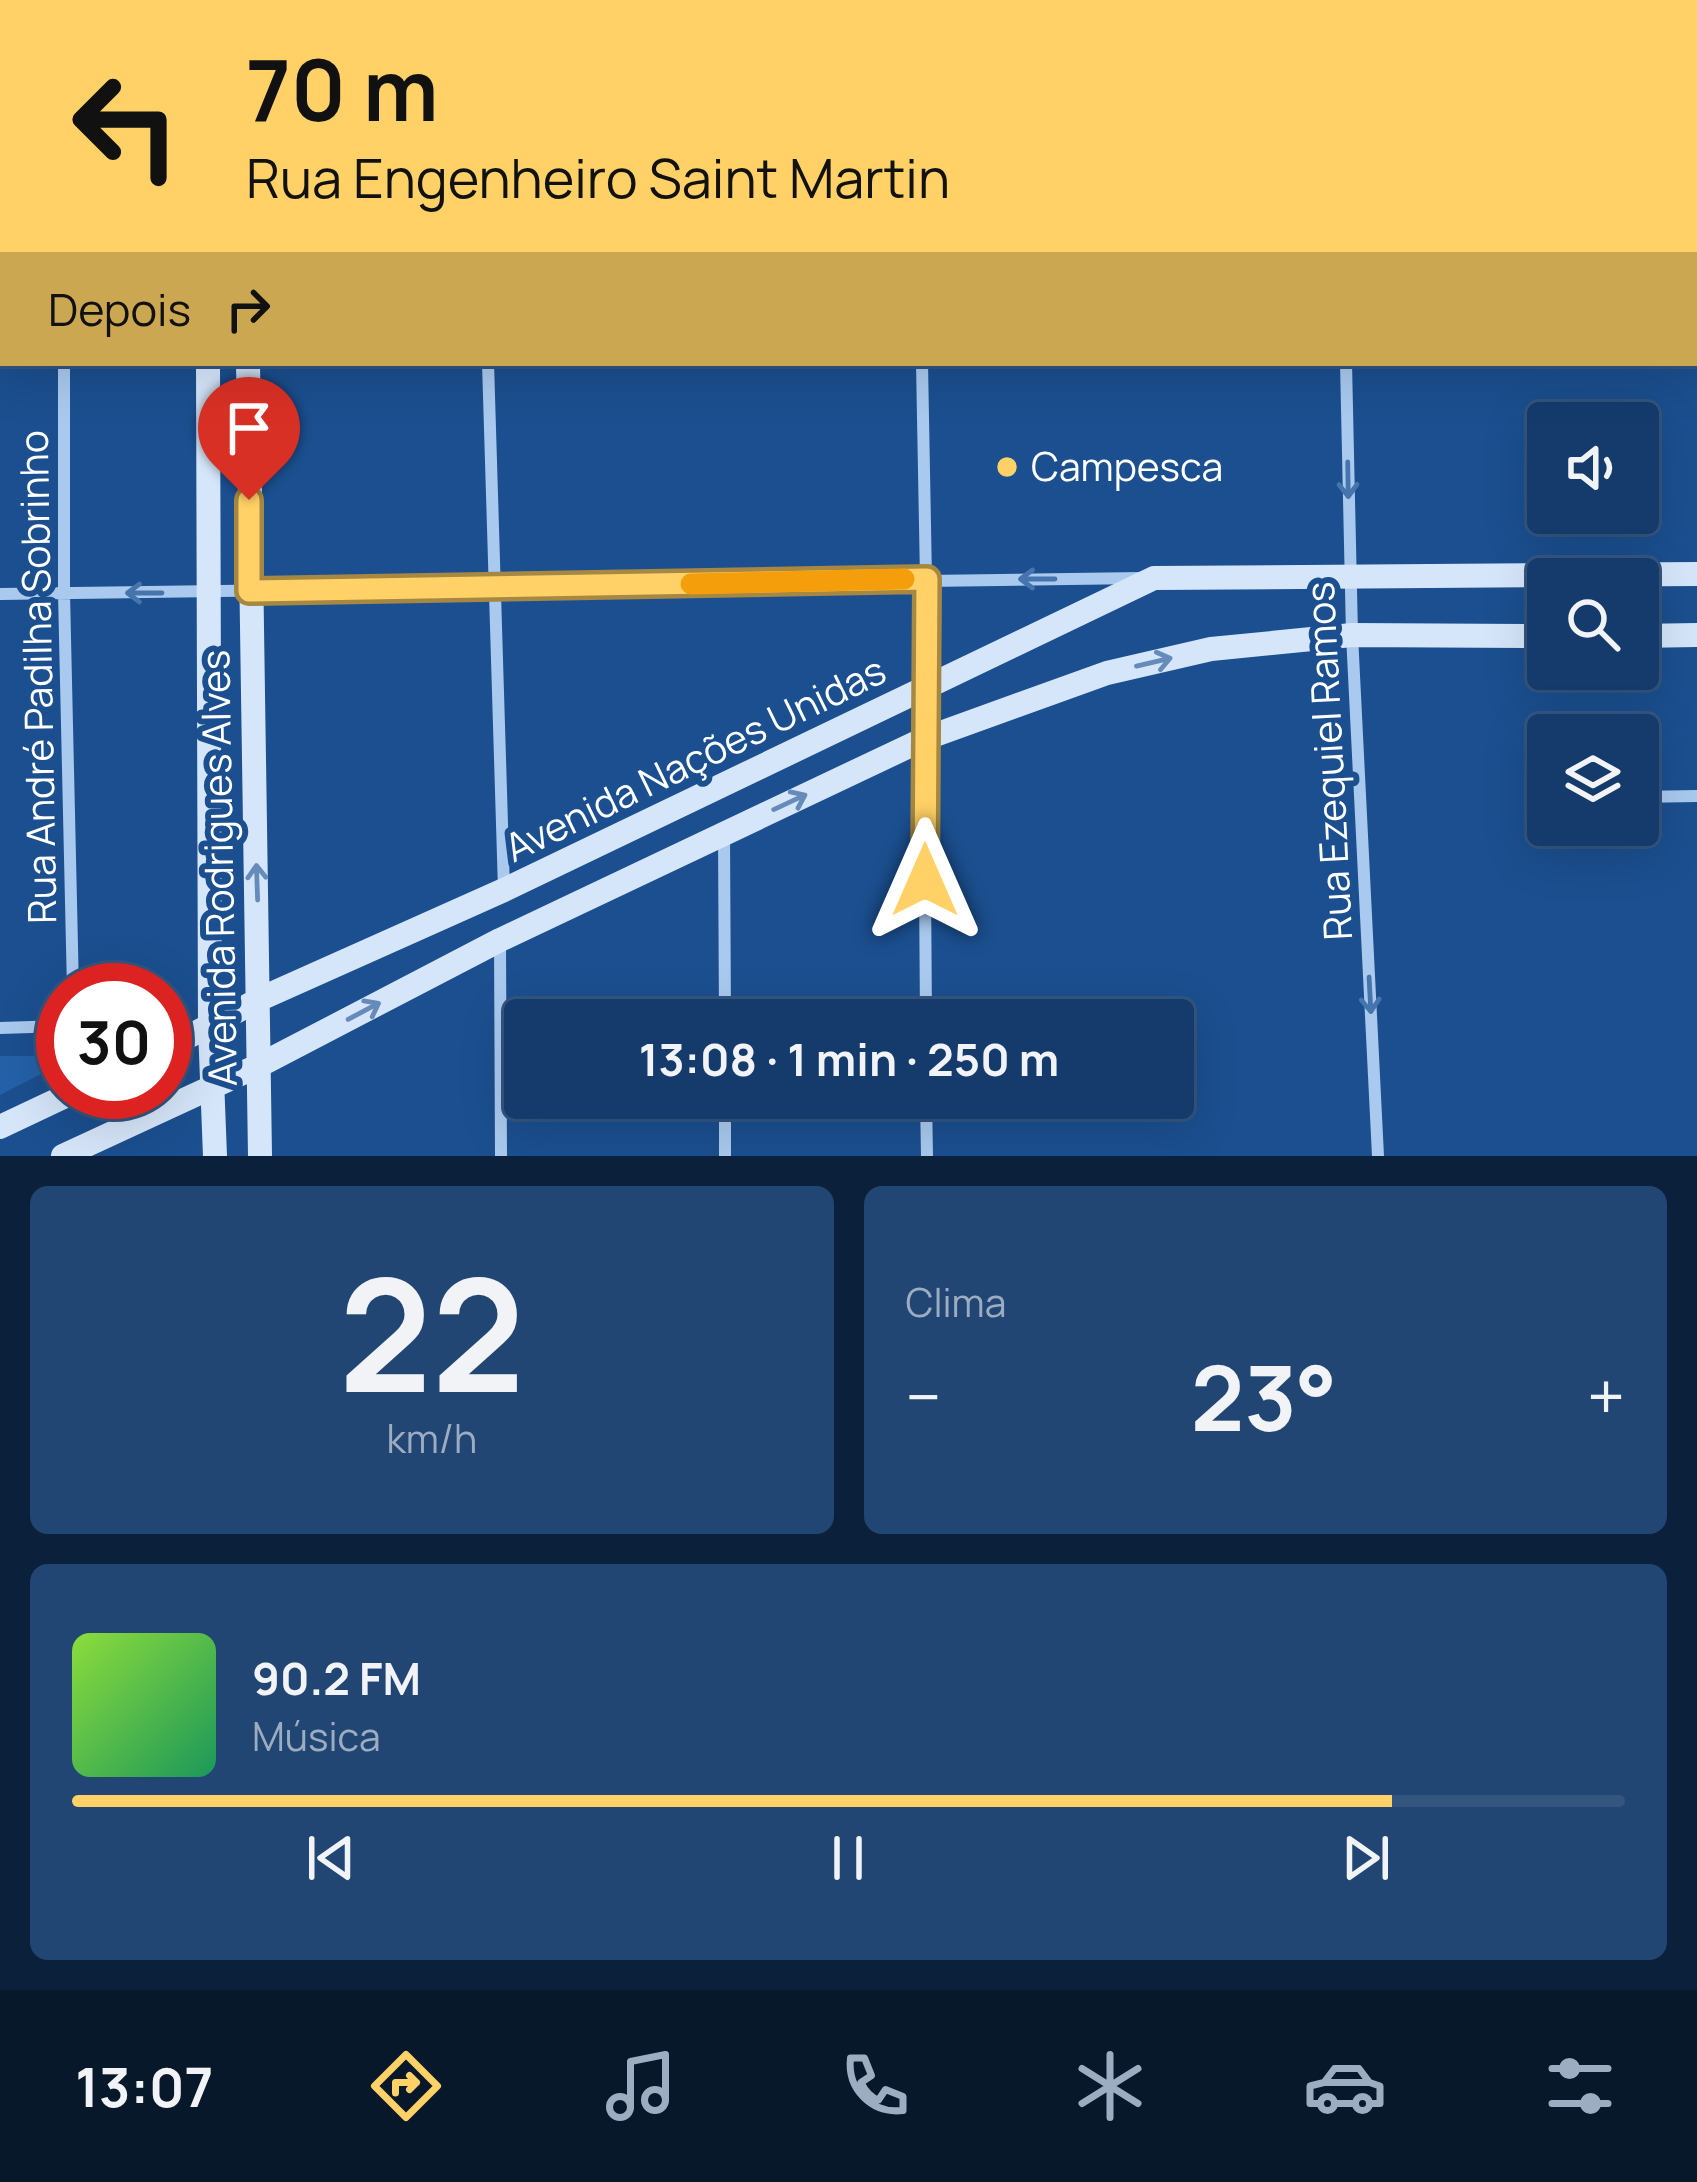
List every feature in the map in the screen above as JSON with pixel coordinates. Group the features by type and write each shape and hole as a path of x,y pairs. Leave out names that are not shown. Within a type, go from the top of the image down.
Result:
{"main road":[{"name":"Avenida Rodrigues Alves","path":"208,366 210,1028 215,1156"},
{"name":"Avenida Rodrigues Alves","path":"248,366 260,1156"},
{"name":"Avenida Nações Unidas","path":"192,1036 260,999 504,890 1154,578 1697,574"},
{"name":"Avenida Nações Unidas","path":"63,1156 260,1065 500,940 924,740 1127,668 1211,649 1352,634 1527,636"},
{"path":"1659,635 1697,635"},
{"path":"0,1127 36,1110"}],"street":[{"name":"Rua André Padilha Sobrinho","path":"64,366 72,963"},
{"path":"488,366 504,890"},
{"path":"922,366 928,688 924,740 926,999"},
{"name":"Rua Ezequiel Ramos","path":"1346,366 1349,574 1378,1156"},
{"path":"0,594 1154,578"},
{"path":"1659,797 1697,796"},
{"path":"724,833 725,999"},
{"path":"500,940 501,1156"},
{"path":"0,1028 36,1027"},
{"path":"725,1119 725,1156"},
{"path":"926,1119 927,1156"}],"shaded area":[{"path":"0,1056 36,1056 36,1077 0,1095"}],"slow traffic":[{"path":"691,584 904,579"}],"place":[{"name":"Campesca","path":"1007,467"}],"route":[{"path":"249,500 249,591 927,579 925,880"}]}
